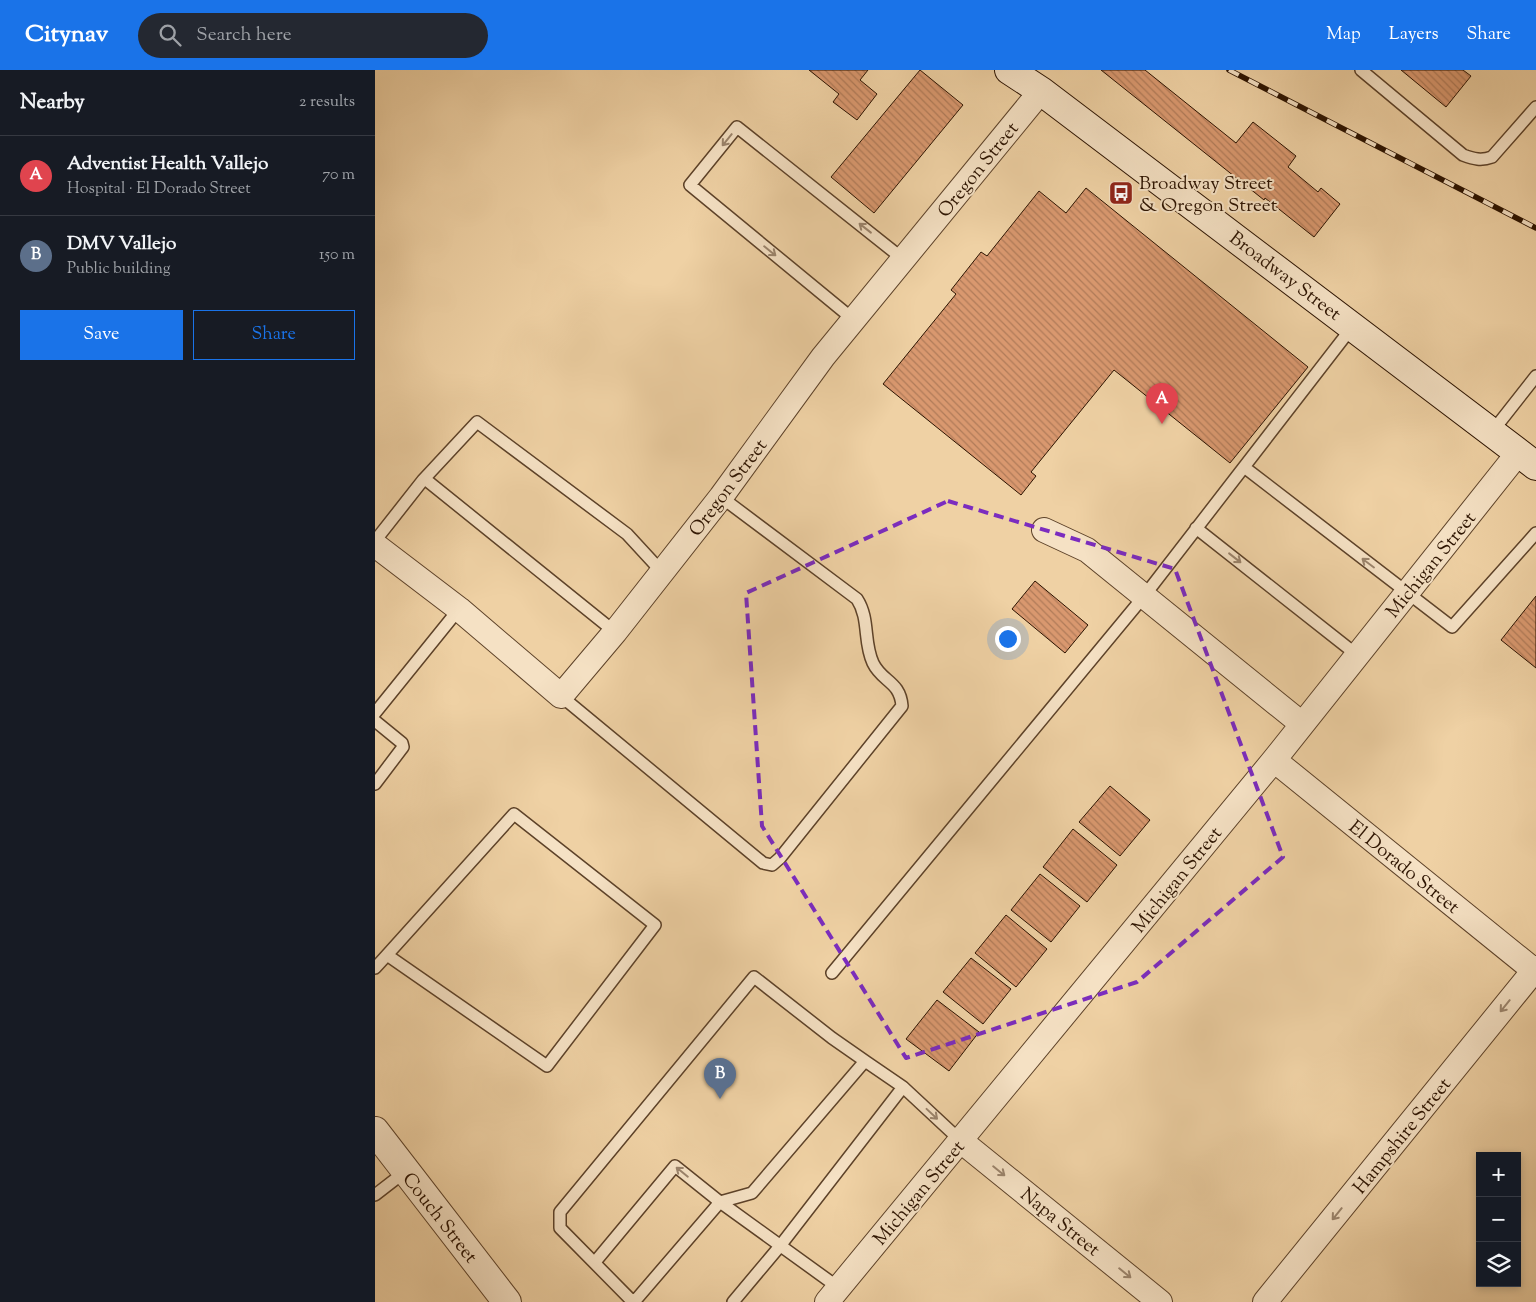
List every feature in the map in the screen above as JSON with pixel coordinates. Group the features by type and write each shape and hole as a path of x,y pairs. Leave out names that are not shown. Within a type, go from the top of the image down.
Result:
{"main road":[{"name":"Broadway Street","path":"1009,70 1041,90 1527,459"},
{"name":"Couch Street","path":"375,1131 506,1302"}],"street":[{"name":"Oregon Street","path":"561,696 615,632 721,496 823,357 1041,90"},
{"name":"Michigan Street","path":"833,1295 1274,760 1406,592 1527,459"},
{"path":"1044,530 1087,550 1145,595 1302,724"},
{"path":"375,543 459,609 561,696"},
{"name":"El Dorado Street","path":"1274,760 1535,970"},
{"name":"Hampshire Street","path":"1265,1302 1535,970"},
{"name":"Napa Street","path":"961,1141 1160,1302"}],"lane":[{"path":"1361,70 1463,155 1472,158 1482,160 1492,157 1536,107"},
{"path":"854,320 690,185 695,178 737,127 903,259"},
{"path":"832,973 1145,595 1353,326"},
{"path":"1493,432 1536,376"},
{"path":"375,543 425,479 477,422 627,534 662,572"},
{"path":"1244,467 1452,627 1536,533"},
{"path":"425,479 615,632"},
{"path":"561,696 763,863 772,865 780,858 902,706 901,696 897,687 874,665 869,654 863,609 857,600 721,496"},
{"path":"1197,528 1357,655"},
{"path":"375,712 459,609"},
{"path":"375,721 402,743 403,747 375,784"},
{"path":"375,968 514,814 655,925 547,1066 387,955"},
{"path":"865,1060 752,1193 720,1202 634,1302 560,1228 560,1212 754,977 831,1038 865,1060 903,1087 961,1141"},
{"path":"733,1302 780,1246 903,1087"},
{"path":"595,1262 675,1166 780,1246 833,1295"},
{"path":"375,1195 406,1171"}],"highlighted area":[{"path":"948,501 1175,569 1283,857 1137,982 906,1058 762,826 746,593"}],"building":[{"path":"809,70 868,70 860,80 877,94 857,120 833,102 839,94"},
{"path":"920,70 963,105 874,213 831,177"},
{"path":"1101,70 1145,70 1236,143 1253,122 1296,156 1288,167 1318,192 1321,188 1340,204 1314,237 1265,198 1264,200"},
{"path":"1401,70 1463,70 1471,76 1446,107"},
{"path":"1086,188 1308,367 1230,463 1114,370 1031,472 1036,476 1021,495 883,384 956,294 951,290 981,252 987,256 1039,191 1066,213"},
{"path":"1035,581 1088,625 1065,653 1012,609"},
{"path":"1536,596 1536,668 1501,640"},
{"path":"1110,786 1150,820 1120,856 1079,822"},
{"path":"1073,829 1117,865 1087,902 1043,867"},
{"path":"1040,874 1080,906 1051,942 1011,910"},
{"path":"1006,915 1047,949 1016,987 975,953"},
{"path":"971,958 1011,989 983,1024 943,992"},
{"path":"937,1000 979,1032 949,1071 906,1039"}],"railway":[{"path":"1229,70 1536,228"}],"place":[{"name":"Broadway Street & Oregon Street","path":"1121,193"},
{"name":"Adventist Health Vallejo","path":"1162,424"},
{"name":"DMV Vallejo","path":"720,1099"}]}
